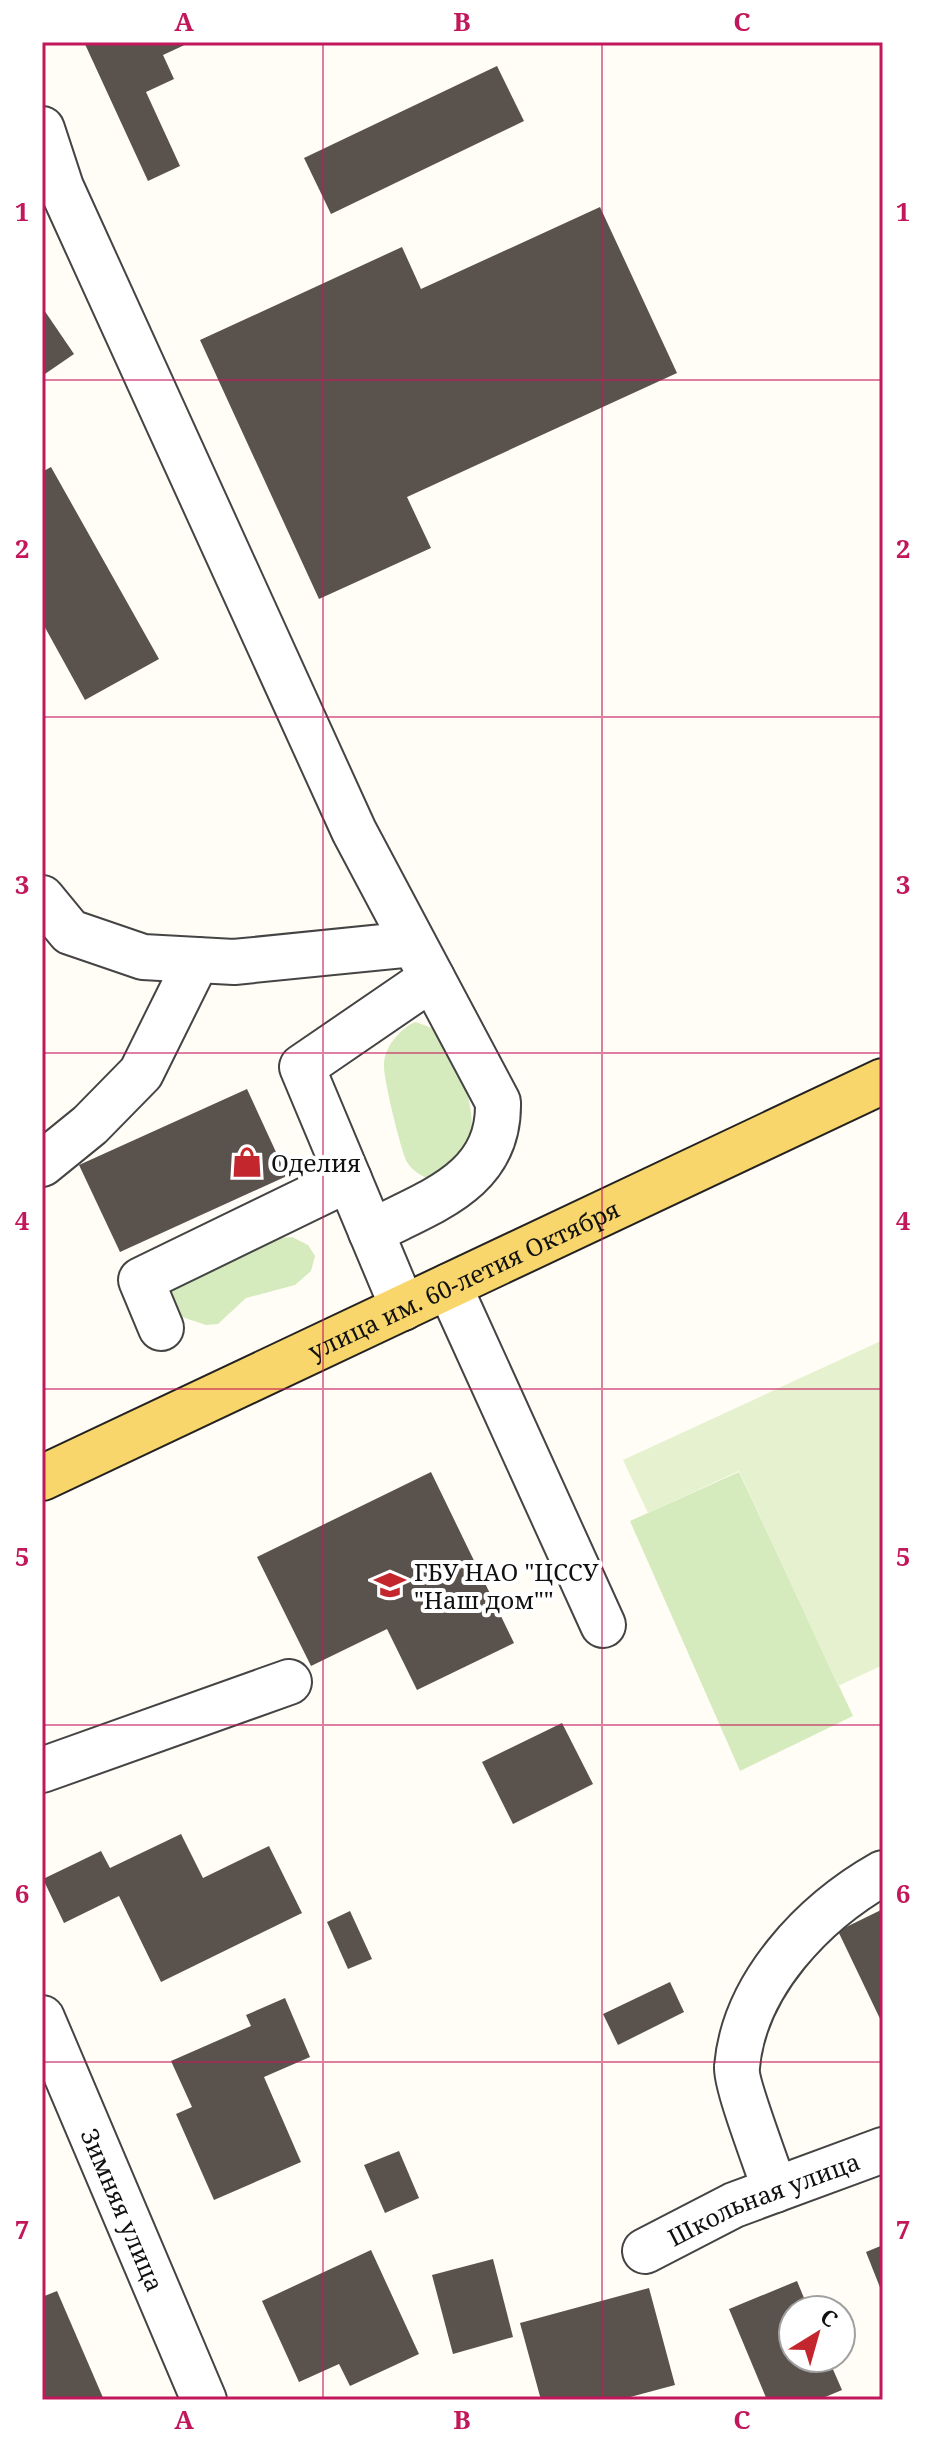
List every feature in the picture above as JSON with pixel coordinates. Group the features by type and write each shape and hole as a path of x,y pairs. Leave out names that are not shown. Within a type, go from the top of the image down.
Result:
{"main road":[{"name":"улица им. 60-летия Октября","path":"42,1478 883,1081"}],"street":[{"path":"42,129 68,201 354,831 498,1102 498,1129 494,1143 458,1187 371,1232"},
{"path":"42,898 70,932 143,957 234,962 422,961"},
{"path":"42,1164 90,1125 141,1073 197,960"},
{"path":"403,1308 302,1067 422,961"},
{"path":"161,1328 141,1280 349,1179"},
{"path":"449,1286 603,1625"},
{"path":"42,1770 289,1682"},
{"path":"775,2190 736,2069 751,2010 800,1934 883,1873"},
{"name":"Зимняя улица","path":"42,2018 202,2399"},
{"name":"Школьная улица","path":"645,2251 734,2205 883,2150"}],"green space":[{"path":"415,1022 433,1029 451,1052 466,1087 472,1124 466,1151 431,1180 414,1171 407,1162 384,1072 390,1045"},
{"path":"292,1237 308,1245 315,1256 311,1271 295,1285 246,1298 218,1324 206,1325 179,1316 165,1303 170,1289 264,1239"},
{"path":"883,1340 883,1665 838,1686 739,1471 648,1513 623,1460"},
{"path":"739,1472 853,1716 740,1771 630,1521"}],"building":[{"path":"84,42 191,42 163,55 174,79 146,92 180,166 148,181"},
{"path":"497,66 524,121 331,214 304,158"},
{"path":"600,207 677,373 407,497 431,548 319,599 200,340 402,247 421,289"},
{"path":"42,307 74,354 42,376"},
{"path":"51,467 159,659 85,700 42,622 42,472"},
{"path":"247,1089 287,1176 120,1252 79,1165"},
{"path":"431,1472 514,1643 417,1690 387,1629 311,1666 257,1557"},
{"path":"562,1723 593,1784 513,1824 482,1762"},
{"path":"181,1834 203,1878 269,1846 302,1913 161,1982 119,1896 64,1923 43,1879 101,1851 110,1868"},
{"path":"883,1909 883,2025 838,1931"},
{"path":"350,1911 372,1959 348,1969 327,1922"},
{"path":"670,1982 684,2012 618,2045 603,2014"},
{"path":"285,1998 310,2057 264,2077 301,2162 214,2200 176,2114 192,2107 171,2061 251,2026 246,2015"},
{"path":"399,2151 419,2198 385,2213 364,2165"},
{"path":"883,2245 883,2295 866,2252"},
{"path":"371,2250 419,2354 350,2386 339,2364 299,2382 262,2301"},
{"path":"493,2259 513,2337 453,2354 432,2275"},
{"path":"797,2281 802,2294 777,2294 777,2374 835,2374 842,2390 818,2400 767,2400 729,2309"},
{"path":"649,2288 675,2385 619,2400 541,2400 520,2323"},
{"path":"57,2291 104,2400 42,2400 42,2297"}],"place":[{"name":"Оделия","path":"247,1162"},
{"name":"ГБУ НАО \"ЦССУ \"Наш дом\"\"","path":"390,1585"}]}
